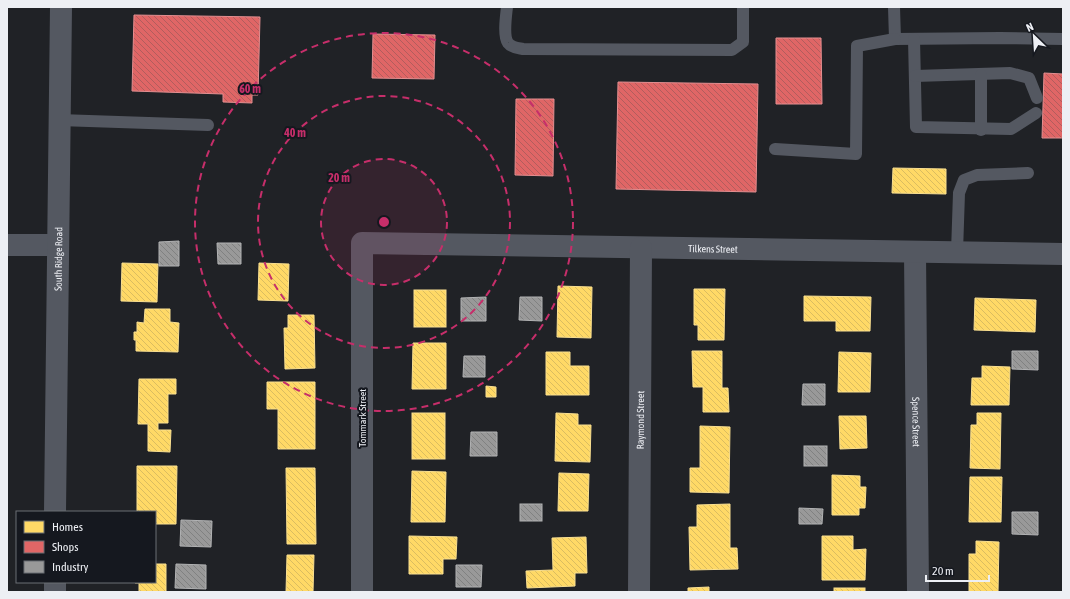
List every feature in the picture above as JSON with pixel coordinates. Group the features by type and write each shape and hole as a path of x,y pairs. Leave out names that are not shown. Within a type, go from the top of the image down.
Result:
{"street":[{"name":"South Ridge Road","path":"55,511 61,7"},
{"name":"Tilkens Street","path":"362,243 1063,254"},
{"name":"Tommark Street","path":"362,243 362,592"},
{"path":"7,245 57,245"},
{"name":"Raymond Street","path":"639,592 641,248"},
{"name":"Spence Street","path":"915,252 918,592"}],"lane":[{"path":"507,7 506,36 508,43 514,47 523,49 732,50 743,42 743,7"},
{"path":"894,7 895,39"},
{"path":"775,149 856,154 857,46 895,39 1063,39"},
{"path":"914,39 916,127 1010,130 1036,113"},
{"path":"915,76 1010,73 1030,78 1037,98"},
{"path":"981,75 981,130"},
{"path":"59,120 208,125"},
{"path":"957,252 959,193 964,180 977,175 1028,173"}],"building: Homes":[{"path":"893,168 946,169 946,194 892,193"},
{"path":"122,263 158,264 157,302 121,301"},
{"path":"259,263 289,264 288,301 258,300"},
{"path":"558,286 592,287 591,338 557,337"},
{"path":"694,289 725,289 724,340 698,340 698,325 694,325"},
{"path":"414,290 446,290 446,327 414,327"},
{"path":"804,296 871,297 870,331 836,331 836,321 804,321"},
{"path":"975,298 1036,300 1035,332 974,330"},
{"path":"145,309 170,309 170,322 179,323 178,352 136,351 134,332 137,332 137,322 144,323"},
{"path":"288,315 314,315 315,368 285,369 284,328 288,328"},
{"path":"413,343 446,343 446,389 412,389"},
{"path":"692,351 722,351 722,388 728,388 729,412 703,412 703,387 693,387"},
{"path":"546,352 570,352 570,366 589,366 589,395 546,395"},
{"path":"839,352 871,353 870,392 838,392"},
{"path":"982,366 1010,367 1009,405 971,405 972,378 982,378"},
{"path":"139,379 176,379 176,394 168,394 168,423 158,423 158,430 171,430 170,452 148,451 148,424 138,424"},
{"path":"267,382 315,382 315,449 278,449 278,409 267,409"},
{"path":"486,386 496,387 496,397 486,397"},
{"path":"412,413 445,413 445,459 412,459"},
{"path":"556,413 578,414 578,425 591,425 590,462 555,461"},
{"path":"977,413 1001,413 1000,469 970,468 971,425 977,425"},
{"path":"839,416 866,416 867,448 840,449"},
{"path":"700,426 730,427 729,493 690,492 690,468 700,468"},
{"path":"137,466 177,466 176,524 156,524 156,511 137,511"},
{"path":"286,468 315,468 316,544 287,544"},
{"path":"412,471 446,472 445,522 411,522"},
{"path":"559,473 589,474 588,511 558,511"},
{"path":"832,475 860,476 860,487 866,487 865,508 859,508 859,515 832,515"},
{"path":"970,477 1002,477 1001,522 969,522"},
{"path":"730,504 730,548 737,548 738,569 690,570 689,527 697,527 697,505"},
{"path":"409,536 457,537 456,559 443,559 443,574 409,574"},
{"path":"822,536 853,536 853,550 866,549 865,580 822,580"},
{"path":"586,537 587,573 575,573 575,586 527,588 526,571 553,570 552,538"},
{"path":"976,541 999,542 998,592 969,592 969,554 976,554"},
{"path":"287,555 314,555 313,592 286,592"},
{"path":"156,564 166,564 166,592 139,592 139,583 156,583"},
{"path":"709,587 709,592 688,592 688,588"},
{"path":"834,588 865,588 865,592 834,592"}],"building: Shops":[{"path":"134,15 260,17 258,95 252,95 252,103 223,102 223,94 132,91"},
{"path":"373,34 435,35 434,79 372,78"},
{"path":"776,38 821,38 822,104 776,104"},
{"path":"1044,73 1063,74 1063,138 1042,138"},
{"path":"618,82 758,84 756,192 616,189"},
{"path":"516,99 554,99 553,176 515,175"}],"building: Industry":[{"path":"179,241 179,266 159,266 159,242"},
{"path":"217,243 241,243 241,264 218,264"},
{"path":"486,297 486,321 461,321 461,298"},
{"path":"520,297 542,297 542,321 519,320"},
{"path":"1012,351 1038,351 1038,370 1012,369"},
{"path":"464,356 485,356 485,377 463,377"},
{"path":"803,384 825,384 825,405 802,405"},
{"path":"471,432 497,432 497,456 470,456"},
{"path":"804,446 827,446 827,466 804,466"},
{"path":"520,504 542,504 542,521 520,521"},
{"path":"799,508 823,509 822,524 799,524"},
{"path":"1012,512 1038,512 1038,535 1012,534"},
{"path":"181,520 212,521 211,547 180,546"},
{"path":"176,564 206,565 206,589 175,588"},
{"path":"456,565 482,565 481,587 456,587"}]}
